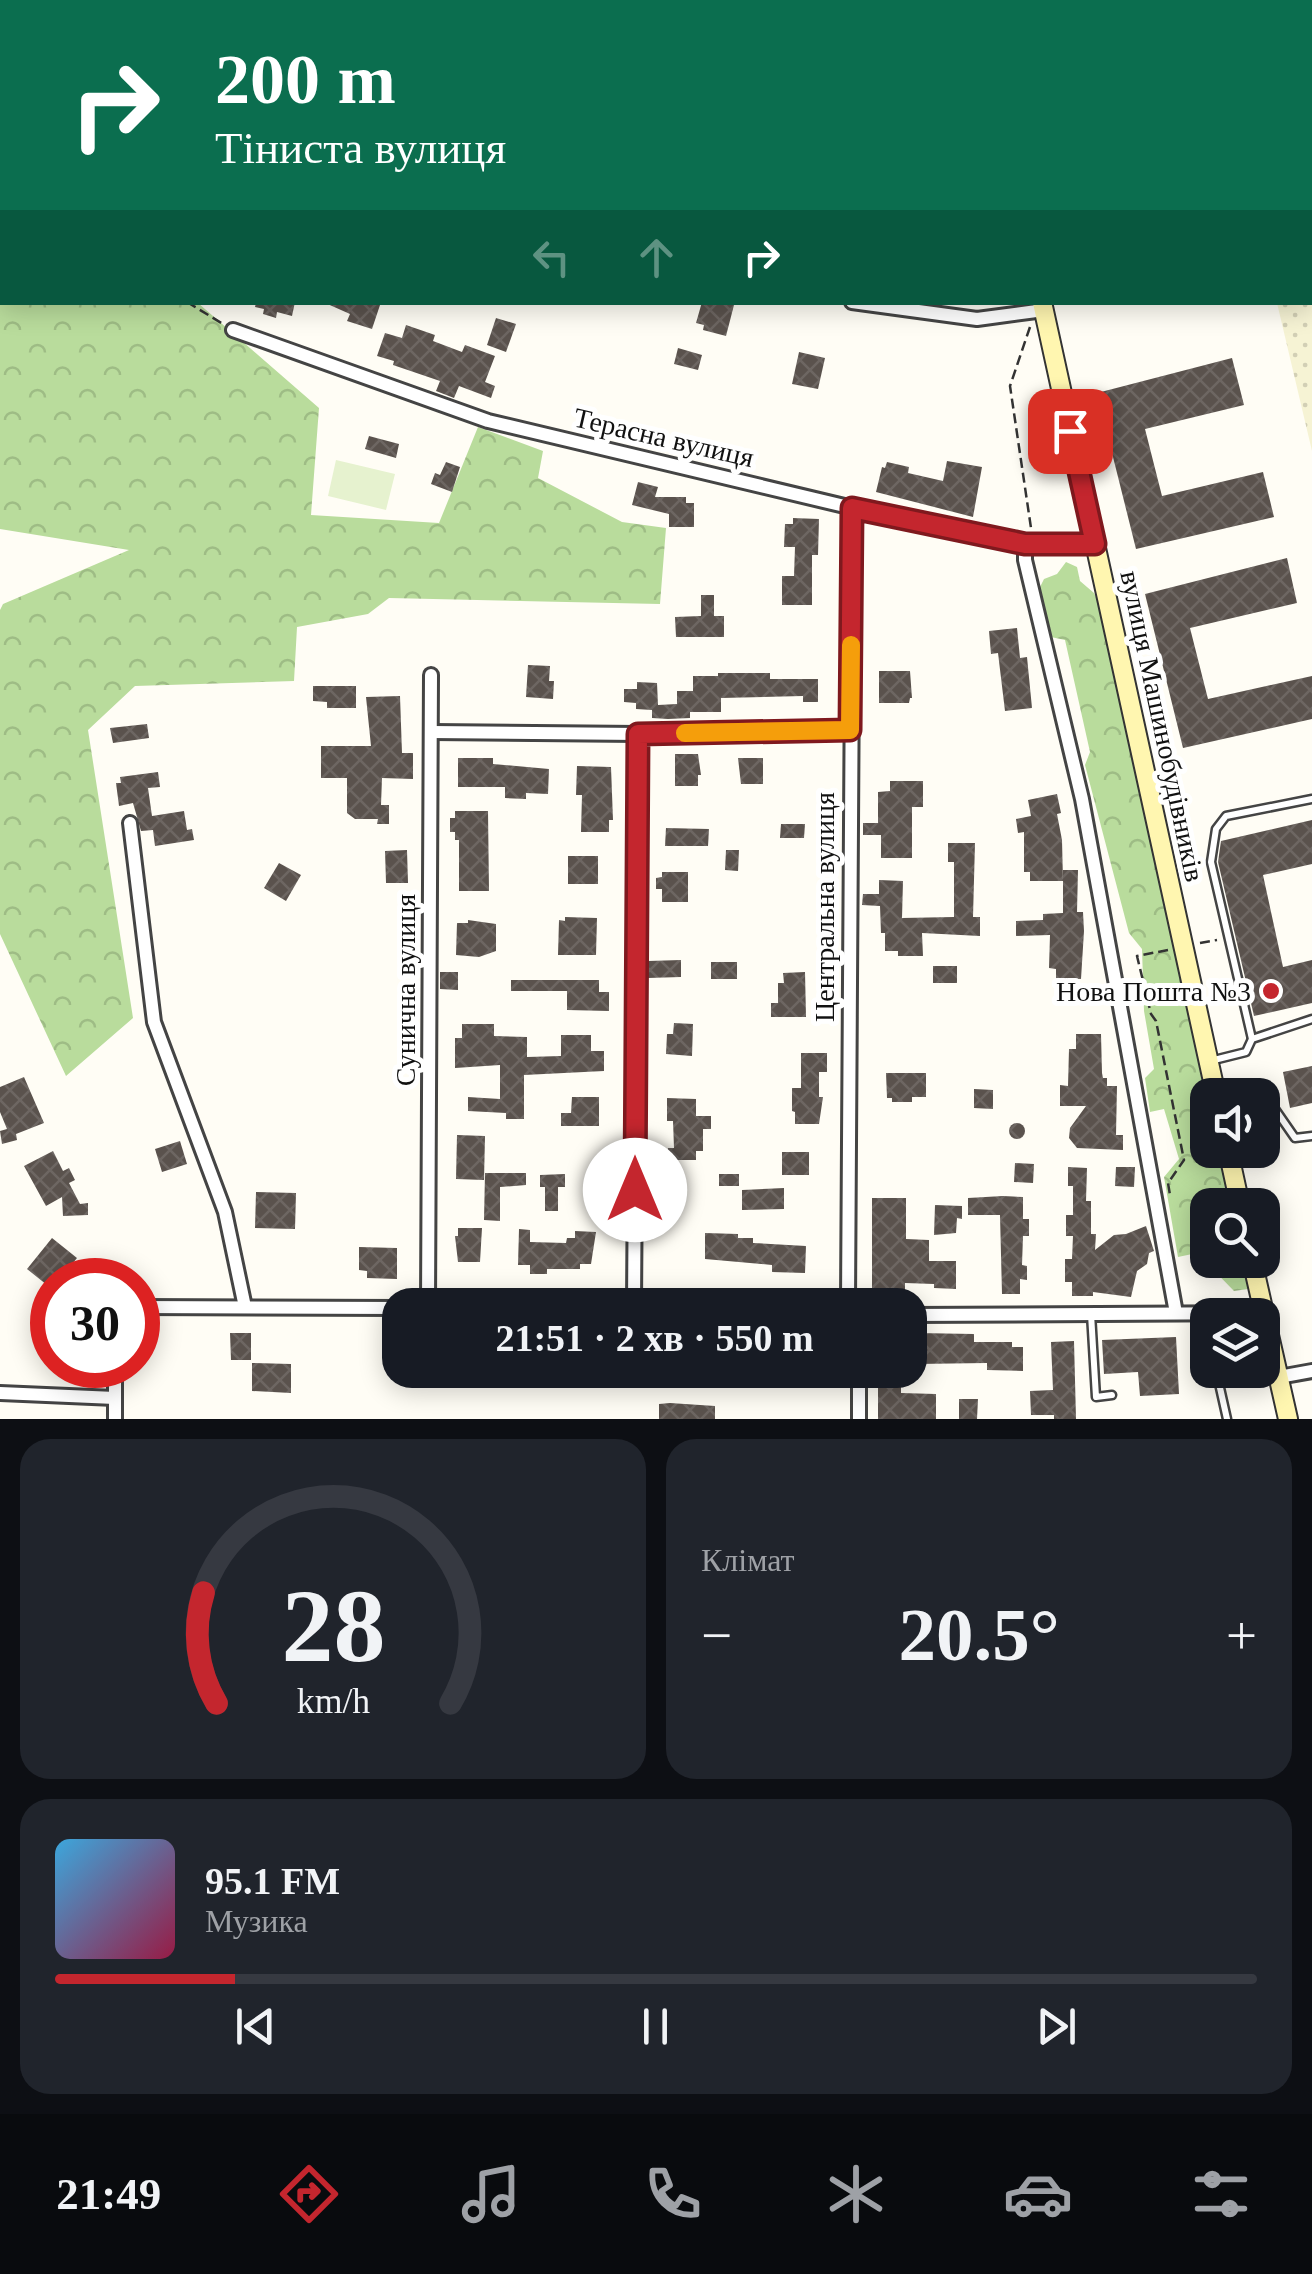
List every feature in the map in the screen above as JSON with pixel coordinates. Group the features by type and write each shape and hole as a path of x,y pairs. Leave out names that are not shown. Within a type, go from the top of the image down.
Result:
{"street":[{"path":"874,305 977,319 1041,308"},
{"name":"вулиця Машинобудівників","path":"1041,308 1212,1078"},
{"name":"Терасна вулиця","path":"232,330 488,421 852,508 1025,544 1095,544"},
{"name":"Центральна вулиця","path":"849,1288 852,508"},
{"path":"1025,544 1025,560 1082,799 1176,1313"},
{"name":"Сунична вулиця","path":"428,1288 431,676"},
{"path":"432,732 850,730"},
{"path":"634,1288 638,734"},
{"path":"130,822 154,1022 225,1212 245,1307"},
{"path":"160,1307 382,1308"},
{"path":"927,1315 1190,1313"},
{"path":"1280,1377 1312,1371"},
{"path":"1280,1382 1288,1419"},
{"path":"115,1388 115,1419"},
{"path":"858,1419 859,1388"},
{"path":"0,1393 115,1398"}],"lane":[{"path":"1208,1062 1246,1052 1252,1039 1210,862 1216,829 1226,816 1312,799"},
{"path":"1252,1039 1312,1019"},
{"path":"1280,1116 1295,1138 1312,1136"},
{"path":"1091,1314 1096,1397 1112,1395"},
{"path":"1220,1388 1227,1419"}],"path":[{"path":"192,305 232,330"},
{"path":"1025,544 1032,524 1010,386 1041,308"},
{"path":"1171,1202 1168,1184 1184,1160 1156,1020 1151,1014 1137,956 1228,938"}],"shaded area":[{"path":"1277,305 1312,305 1312,451"}],"green space":[{"path":"0,305 200,305 319,408 311,515 439,523 478,427 543,451 538,478 622,522 666,528 660,604 389,598 368,614 297,627 294,681 135,686 88,730 133,1018 66,1076 0,934 0,610 3,604 129,550 0,529"},
{"path":"336,460 395,474 386,510 328,496"},
{"path":"1066,562 1077,567 1080,581 1094,593 1104,613 1203,1078 1190,1078 1190,1168 1223,1168 1227,1188 1190,1188 1190,1254 1178,1257 1164,1177 1179,1159 1164,1109 1150,1112 1145,1078 1154,1069 1144,1011 1142,949 1129,933 1085,765 1090,752 1065,640 1051,637 1038,591 1044,579 1057,574"},
{"path":"1221,1278 1246,1278 1248,1289 1234,1291"}],"building":[{"path":"294,305 292,316 277,312 276,318 255,307"},
{"path":"330,305 380,305 372,329 347,321 350,314"},
{"path":"701,305 734,305 726,336 703,330 704,325 696,323"},
{"path":"496,318 516,324 506,352 487,345"},
{"path":"406,325 435,335 433,341 462,352 465,345 495,356 485,382 495,386 491,398 459,386 454,398 436,391 440,381 377,356 385,333 402,338"},
{"path":"678,348 702,355 698,370 674,364"},
{"path":"799,352 825,358 818,389 792,384"},
{"path":"1232,358 1244,405 1145,429 1162,496 1263,472 1274,517 1136,549 1097,393"},
{"path":"369,436 399,444 396,458 365,449"},
{"path":"947,461 982,467 973,517 876,492 887,462 909,467 908,473 943,481"},
{"path":"446,462 460,467 452,492 431,484"},
{"path":"638,482 658,487 655,497 686,497 686,503 694,503 694,527 669,527 669,514 632,505"},
{"path":"793,518 819,519 818,555 812,555 812,605 782,605 782,576 794,576 795,547 784,547 785,524 793,524"},
{"path":"1287,558 1297,603 1190,628 1208,699 1312,676 1312,719 1183,748 1145,594"},
{"path":"701,595 714,595 714,616 724,616 724,637 676,637 675,617 701,616"},
{"path":"1017,628 1020,658 1027,657 1032,708 1005,711 998,653 991,654 989,631"},
{"path":"528,665 550,666 553,699 526,697"},
{"path":"879,671 910,671 909,703 879,703"},
{"path":"770,673 770,679 818,679 818,702 803,702 803,696 721,698 721,712 690,712 690,718 668,719 652,718 652,710 636,709 636,703 624,702 624,689 637,689 637,682 657,683 658,705 677,704 677,691 693,691 693,676"},
{"path":"313,686 356,686 356,708 327,708 327,702 313,701"},
{"path":"400,696 402,753 413,753 413,779 382,778 381,805 389,805 389,824 377,824 378,819 355,819 347,813 347,778 321,778 321,746 371,746 366,697"},
{"path":"147,724 149,738 113,743 110,728"},
{"path":"675,754 698,754 698,786 675,786"},
{"path":"458,758 493,758 493,764 549,769 548,794 526,793 526,799 505,798 505,787 458,787"},
{"path":"738,758 763,758 763,784 741,784"},
{"path":"577,766 611,767 613,820 609,820 609,832 581,832 582,795 576,795"},
{"path":"158,772 160,787 148,788 152,816 184,811 187,830 192,829 194,840 155,846 153,830 141,831 133,803 119,806 116,783 121,783 120,777"},
{"path":"890,781 923,781 923,807 912,807 912,858 881,858 881,835 863,835 863,823 878,823 878,792 890,791"},
{"path":"1057,794 1063,881 1030,881 1030,872 1024,872 1024,832 1018,833 1016,819 1031,816 1028,800"},
{"path":"455,811 488,811 489,891 459,891 459,840 455,840 455,832 450,832 450,818 455,818"},
{"path":"1312,820 1312,864 1263,875 1283,967 1312,960 1312,1003 1254,1016 1218,862 1221,841"},
{"path":"781,824 805,824 804,838 780,838"},
{"path":"666,828 709,829 708,846 665,846"},
{"path":"948,843 975,843 973,917 980,917 980,936 922,933 923,956 898,956 898,951 885,951 880,906 862,905 863,894 879,894 879,880 903,881 902,918 954,917 954,862 948,862"},
{"path":"407,850 408,883 386,883 385,851"},
{"path":"726,850 739,850 738,871 725,870"},
{"path":"568,856 598,856 598,884 568,884"},
{"path":"279,863 301,875 286,901 264,888"},
{"path":"1063,870 1078,870 1077,912 1083,912 1084,931 1081,979 1056,979 1056,969 1049,968 1050,935 1016,936 1016,921 1043,920 1043,914 1063,913"},
{"path":"662,872 688,872 688,902 662,902 662,889 656,889 656,878 662,877"},
{"path":"565,917 597,918 596,955 558,955 559,920 565,921"},
{"path":"468,920 496,924 496,951 479,957 456,955 457,923"},
{"path":"681,960 681,977 648,978 648,961"},
{"path":"711,962 737,962 737,979 711,979"},
{"path":"933,966 957,966 957,983 933,983"},
{"path":"440,972 458,972 458,990 440,989"},
{"path":"805,972 806,1017 771,1017 771,1003 778,1003 778,983 784,983 783,973"},
{"path":"511,980 599,980 599,992 609,992 609,1011 567,1010 567,991 511,991"},
{"path":"674,1023 693,1024 692,1056 666,1054 667,1034 673,1034"},
{"path":"462,1024 494,1024 494,1036 527,1037 527,1057 561,1056 561,1035 591,1035 591,1051 604,1051 604,1071 524,1075 524,1119 506,1119 506,1113 468,1111 468,1097 500,1099 500,1065 455,1068 455,1038 462,1038"},
{"path":"1076,1034 1101,1034 1102,1073 1107,1086 1117,1086 1116,1135 1123,1135 1123,1150 1077,1148 1069,1138 1070,1128 1086,1106 1060,1106 1060,1085 1068,1086 1069,1049 1076,1049"},
{"path":"801,1053 827,1053 827,1072 819,1072 819,1097 823,1097 819,1124 795,1124 792,1088 801,1088"},
{"path":"1312,1066 1312,1103 1290,1108 1283,1072"},
{"path":"886,1073 926,1073 926,1097 892,1102 892,1098 887,1098"},
{"path":"24,1077 44,1123 16,1134 17,1140 2,1144 0,1131 7,1129 0,1112 0,1087"},
{"path":"974,1089 993,1090 993,1109 974,1108"},
{"path":"572,1097 599,1097 599,1126 561,1126 561,1113 571,1113"},
{"path":"667,1098 696,1099 696,1116 711,1116 711,1129 703,1129 703,1151 696,1151 696,1160 668,1160 668,1148 674,1148 673,1121 667,1121"},
{"path":"1017,1123 1025,1131 1017,1139 1009,1131"},
{"path":"457,1135 485,1136 484,1180 456,1179"},
{"path":"180,1141 187,1164 162,1172 155,1149"},
{"path":"53,1151 63,1171 69,1168 75,1180 69,1183 80,1204 88,1203 88,1215 63,1216 62,1197 46,1206 24,1166"},
{"path":"782,1152 809,1152 809,1175 782,1175"},
{"path":"1015,1163 1034,1164 1033,1183 1014,1182"},
{"path":"1068,1167 1087,1168 1086,1201 1091,1201 1095,1250 1114,1235 1146,1226 1154,1251 1149,1253 1147,1264 1137,1271 1131,1297 1093,1292 1093,1296 1072,1296 1072,1282 1065,1282 1065,1259 1072,1259 1073,1236 1066,1236 1066,1215 1073,1215 1073,1186 1068,1186"},
{"path":"1116,1167 1135,1167 1134,1187 1115,1186"},
{"path":"485,1173 526,1173 526,1185 500,1187 500,1221 484,1220"},
{"path":"565,1174 565,1187 558,1187 558,1211 545,1211 545,1187 540,1187 540,1175"},
{"path":"719,1174 739,1174 739,1186 719,1186"},
{"path":"784,1188 784,1209 742,1210 742,1190"},
{"path":"256,1192 296,1193 295,1229 255,1228"},
{"path":"1023,1197 1023,1219 1029,1219 1029,1236 1023,1236 1022,1265 1027,1266 1027,1280 1020,1279 1020,1294 1002,1294 1000,1215 968,1215 968,1198"},
{"path":"872,1198 906,1198 906,1239 929,1240 929,1261 956,1261 956,1289 905,1283 905,1288 872,1288"},
{"path":"935,1205 962,1206 956,1233 934,1235"},
{"path":"604,1208 617,1208 616,1229 604,1229"},
{"path":"458,1228 482,1228 480,1262 458,1262"},
{"path":"519,1229 530,1230 530,1242 566,1243 567,1238 575,1238 575,1231 596,1232 591,1264 580,1264 580,1269 547,1269 547,1274 530,1274 530,1265 518,1265"},
{"path":"705,1233 738,1234 738,1238 753,1238 753,1243 806,1246 805,1273 772,1272 772,1265 705,1259"},
{"path":"52,1238 77,1258 36,1258"},
{"path":"359,1247 397,1248 397,1279 367,1278 367,1271 359,1270"},
{"path":"230,1333 251,1333 251,1360 231,1360"},
{"path":"927,1333 974,1334 974,1342 1012,1342 1012,1347 1023,1347 1023,1371 987,1370 987,1363 927,1364"},
{"path":"1176,1337 1179,1394 1140,1396 1138,1372 1104,1374 1102,1340"},
{"path":"1074,1341 1076,1419 1031,1415 1030,1391 1053,1390 1051,1342"},
{"path":"252,1363 291,1364 291,1393 252,1391"},
{"path":"878,1388 936,1394 936,1419 878,1419"},
{"path":"959,1399 978,1399 977,1419 959,1419"},
{"path":"659,1404 715,1406 715,1419 659,1419"}],"slow traffic":[{"path":"685,733 850,730 851,645"}],"place":[{"name":"Нова Пошта №3","path":"1271,991"}],"route":[{"path":"635,1190 638,734 850,730 852,508 1025,544 1095,544 1070,431"}]}
